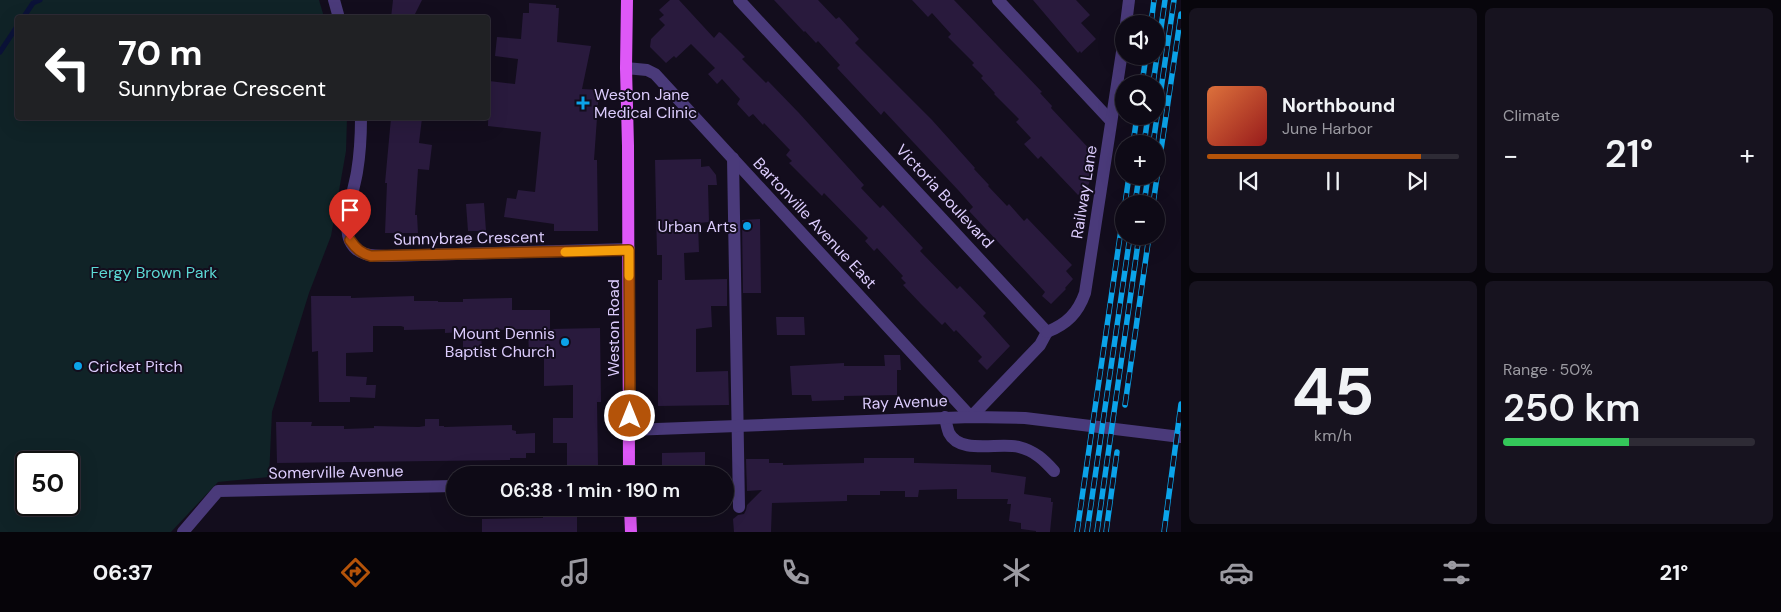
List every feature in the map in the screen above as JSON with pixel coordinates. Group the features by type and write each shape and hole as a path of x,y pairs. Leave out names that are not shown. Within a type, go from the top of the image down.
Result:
{"main road":[{"name":"Weston Road","path":"627,0 629,466"},
{"path":"630,516 631,532"}],"street":[{"path":"334,0 338,15"},
{"name":"Victoria Boulevard","path":"740,0 1047,332"},
{"path":"998,0 1111,121"},
{"path":"1127,15 1129,0"},
{"name":"Railway Lane","path":"1047,332 1058,328 1072,318 1080,307 1085,293 1120,65"},
{"name":"Bartonville Avenue East","path":"626,68 647,70 655,74 971,417"},
{"name":"Sunnybrae Crescent","path":"361,120 360,153 347,228 350,240 362,254 397,256 629,250"},
{"path":"733,158 739,507"},
{"path":"971,417 1040,345 1047,332"},
{"path":"945,417 950,433 964,445 1019,447 1041,457 1054,472"},
{"name":"Ray Avenue","path":"630,430 971,417 1025,418 1181,437"},
{"name":"Somerville Avenue","path":"183,532 218,491 446,486"}],"green space":[{"name":"Fergy Brown Park","path":"0,0 319,0 323,15 15,15 15,120 347,120 346,151 331,236 309,293 272,412 269,477 218,482 171,532 0,532"}],"building":[{"path":"393,0 422,0 414,15 391,15"},
{"path":"670,0 679,0 714,38 719,32 721,33 745,57 742,59 766,83 768,81 799,113 864,185 861,188 880,208 883,205 923,248 920,251 957,289 960,286 986,313 983,316 1010,346 987,370 978,361 982,357 956,330 954,332 945,322 942,325 921,304 903,285 906,283 901,278 903,276 877,248 874,251 865,241 868,238 824,193 822,196 789,163 792,161 786,155 790,150 753,114 749,117 737,104 740,99 722,79 717,84 708,74 715,68 691,44 676,58 674,56 666,63 650,47 651,39 665,25 659,19 664,15 659,10"},
{"path":"774,0 818,0 836,19 839,17 859,39 855,43 932,120 975,168 988,186 1007,206 1009,204 1024,221 1027,218 1072,265 1066,271 1073,279 1051,304 1042,296 1045,292 969,211 973,207 959,191 884,111 881,115 837,68 840,65 818,41 816,43 804,32"},
{"path":"912,0 954,0 1042,92 1040,93 1052,106 1051,108 1095,155 1089,184 1078,195 1041,156 1038,159 1024,144 1031,138 1016,122 1019,119 981,78 983,76 972,65 974,63 948,37 951,34 932,13 928,17"},
{"path":"1033,0 1076,0 1090,15 1081,23 1096,39 1081,53 1080,51 1078,53"},
{"path":"529,3 556,5 556,8 559,8 557,42 591,46 582,89 599,90 594,160 597,160 598,231 554,231 554,224 504,217 507,198 516,199 518,190 535,192 541,132 488,126 488,120 490,120 490,81 515,84 518,59 495,56 497,37 521,39 523,13 529,13"},
{"path":"391,120 422,120 419,143 432,145 429,170 418,169 415,215 417,215 418,233 385,233 387,183 385,183"},
{"path":"701,159 701,167 709,166 716,175 717,185 708,185 709,222 698,223 699,252 684,253 685,280 727,279 727,306 711,306 712,327 696,329 696,372 728,371 729,405 658,406 658,280 662,280 662,255 657,255 655,160"},
{"path":"484,203 486,231 468,231 466,204"},
{"path":"760,219 761,293 743,293 742,220"},
{"path":"311,296 351,296 351,298 414,296 414,301 438,302 463,302 463,299 512,298 512,310 550,310 550,329 600,328 601,402 597,402 598,465 567,465 567,443 553,443 553,418 573,418 573,385 544,386 544,356 529,356 528,329 481,330 482,353 463,353 463,332 445,333 445,329 404,330 404,327 401,326 373,326 373,352 346,353 346,376 367,377 366,385 376,385 375,398 350,397 350,402 319,402 318,351 312,352"},
{"path":"776,317 804,317 805,335 777,335"},
{"path":"884,355 900,355 901,370 897,370 897,395 844,396 844,400 812,401 811,395 792,395 790,366 844,363 844,366 885,366"},
{"path":"425,419 439,419 439,426 444,427 512,425 512,430 516,431 516,434 535,433 535,453 526,453 526,458 510,458 510,460 277,463 276,422 312,422 311,426 344,426 344,429 374,428 374,426 419,427 425,426"},
{"path":"705,452 705,466 662,466 662,453"},
{"path":"864,458 914,458 914,463 991,465 991,472 1026,477 1024,494 1051,498 1051,502 1053,502 1050,532 1021,529 1021,523 1009,521 1011,504 1007,504 1008,499 957,499 957,489 919,490 918,497 905,497 905,491 880,491 880,495 847,495 847,501 772,503 771,532 734,532 733,519 738,515 744,514 747,505 762,490 747,491 746,459 769,459 769,463 783,463 783,465 864,463"},
{"path":"543,516 577,516 577,532 482,532 482,519 543,518"}],"waterway":[{"path":"25,15 33,3 40,0"},
{"path":"0,52 15,30"}],"railway":[{"path":"1152,15 1154,0"},
{"path":"1154,75 1165,0"},
{"path":"1154,135 1174,0"},
{"path":"1154,195 1181,14"},
{"path":"1143,75 1145,65"},
{"path":"1134,135 1136,125"},
{"path":"1145,135 1147,125"},
{"path":"1126,195 1128,185"},
{"path":"1136,195 1138,185"},
{"path":"1145,195 1147,185"},
{"path":"1077,532 1119,245"},
{"path":"1087,532 1129,245"},
{"path":"1097,532 1138,245"},
{"path":"1125,405 1148,245"},
{"path":"1164,532 1181,404"},
{"path":"1106,532 1117,452"}],"slow traffic":[{"path":"565,252 629,250 629,276"}],"place":[{"name":"Weston Jane Medical Clinic","path":"583,103"},
{"name":"Urban Arts","path":"747,226"},
{"name":"Mount Dennis Baptist Church","path":"565,342"},
{"name":"Cricket Pitch","path":"78,366"}],"route":[{"path":"350,240 362,254 371,256 629,250 630,416"}]}
